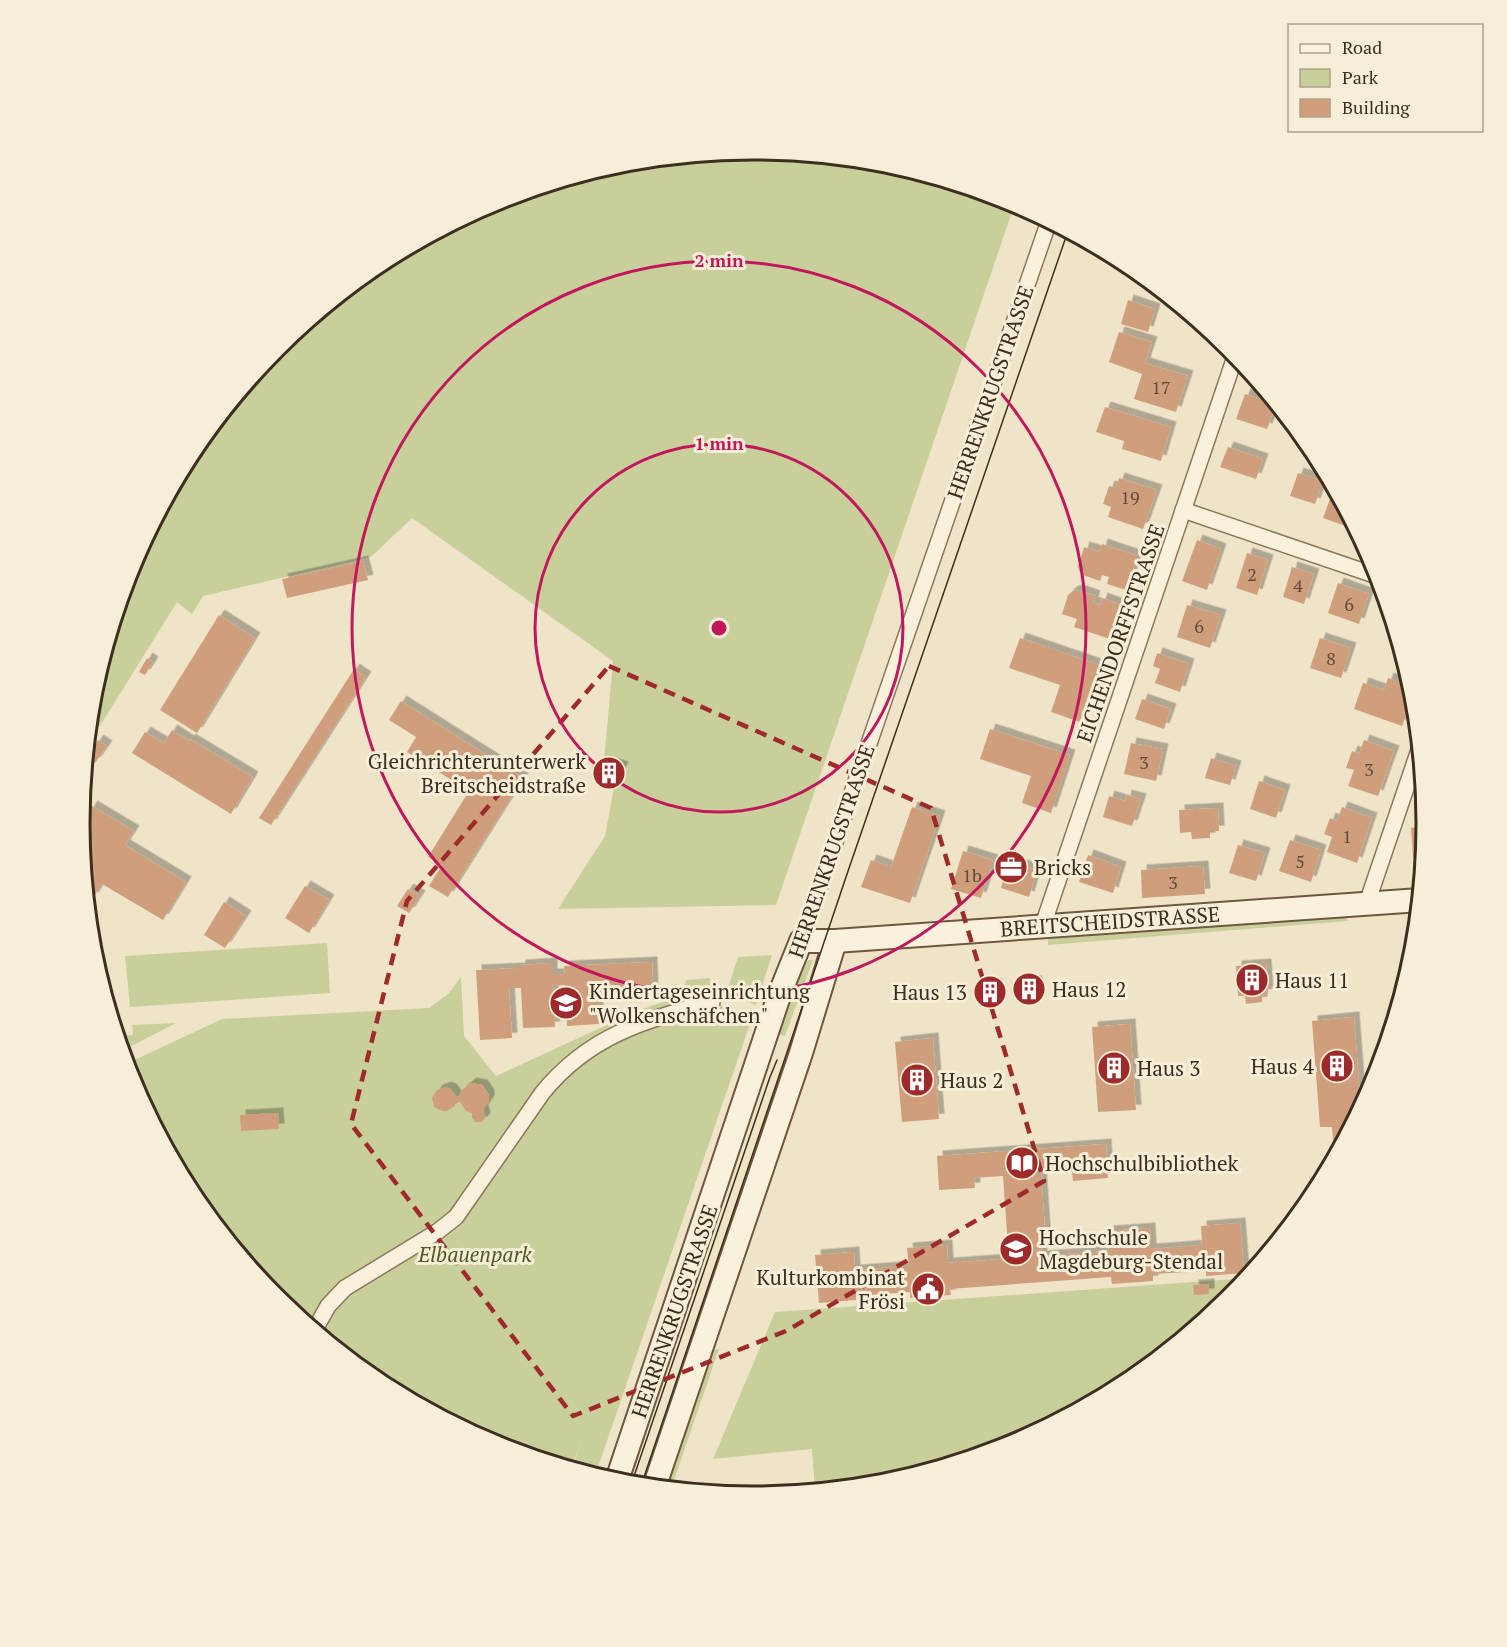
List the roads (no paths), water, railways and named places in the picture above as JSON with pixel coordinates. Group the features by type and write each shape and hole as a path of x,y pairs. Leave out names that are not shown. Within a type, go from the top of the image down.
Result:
{"street":[{"name":"HERRENKRUGSTRASSE","path":"619,1473 780,993 801,941 1047,228"},
{"name":"EICHENDORFFSTRASSE","path":"1043,925 1232,364"},
{"path":"1183,510 1367,573"},
{"path":"1367,903 1414,764"},
{"name":"BREITSCHEIDSTRASSE","path":"801,941 835,941 1412,900"},
{"name":"HERRENKRUGSTRASSE","path":"657,1479 798,1063 835,941"},
{"path":"318,1324 328,1306 345,1288 437,1232 456,1217 543,1092 574,1060 629,1027 712,1002"}],"tram line":[{"path":"644,1477 846,877 1066,238"},
{"path":"634,1476 777,1060"}],"place":[{"name":"Gleichrichterunterwerk Breitscheidstraße","path":"609,773"},
{"name":"Bricks","path":"1011,867"},
{"name":"Haus 11","path":"1252,980"},
{"name":"Haus 12","path":"1029,989"},
{"name":"Haus 13","path":"990,992"},
{"name":"Kindertageseinrichtung \"Wolkenschäfchen\"","path":"566,1003"},
{"name":"Haus 4","path":"1337,1066"},
{"name":"Haus 3","path":"1114,1068"},
{"name":"Haus 2","path":"917,1080"},
{"name":"Hochschulbibliothek","path":"1022,1163"},
{"name":"Hochschule Magdeburg-Stendal","path":"1016,1249"},
{"name":"Kulturkombinat Frösi","path":"928,1289"}],"park label":[{"name":"Elbauenpark","path":"475,1254"}]}
